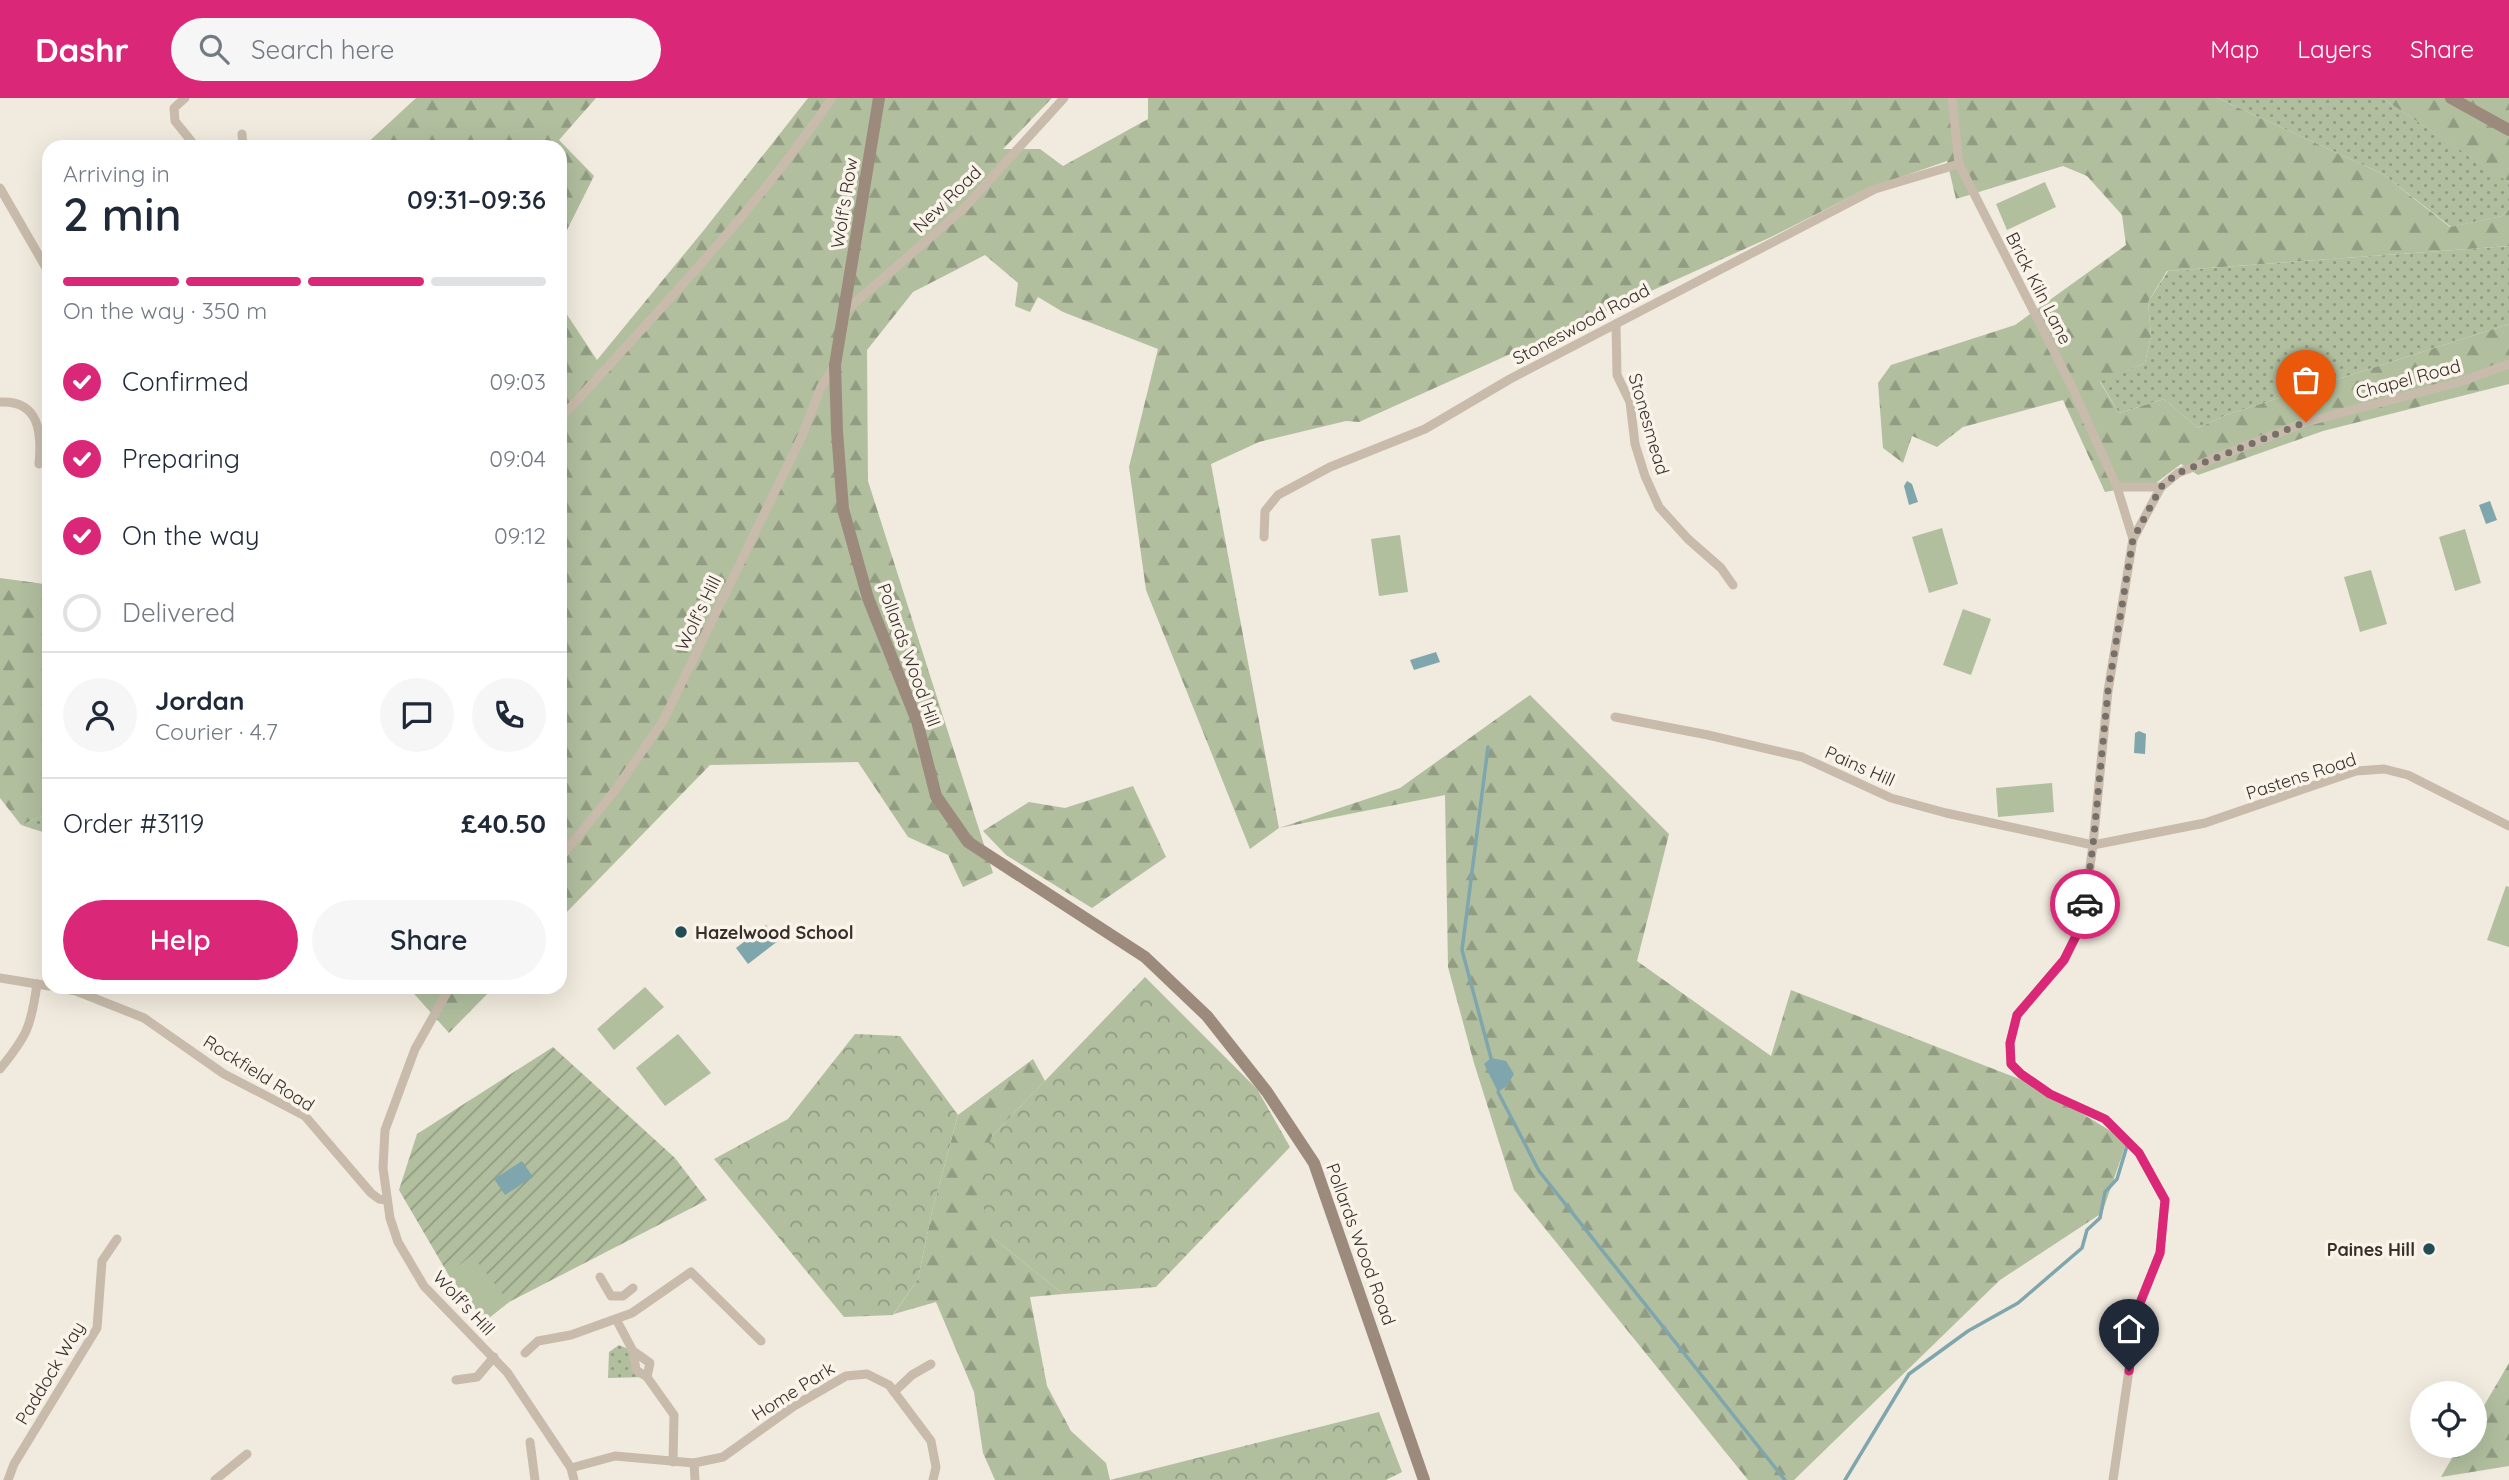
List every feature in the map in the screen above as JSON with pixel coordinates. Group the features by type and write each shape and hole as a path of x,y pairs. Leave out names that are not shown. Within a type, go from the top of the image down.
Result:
{"street":[{"path":"185,98 174,108 175,121 190,140"},
{"path":"567,411 715,247 762,191 832,98"},
{"name":"Wolf's Row","path":"842,313 879,98"},
{"name":"New Road","path":"842,313 965,207 1064,98"},
{"name":"Brick Kiln Lane","path":"1952,98 1959,164 2071,385 2117,487"},
{"path":"2451,98 2509,130"},
{"path":"242,134 242,140"},
{"name":"Stoneswood Road","path":"1264,537 1265,510 1278,495 1330,467 1425,429 1503,383 1875,189 1959,164"},
{"path":"0,188 42,261"},
{"name":"Pollards Wood Hill","path":"842,313 835,365 836,430 843,509 868,598 917,721 936,796 968,842 1135,953"},
{"name":"Stonesmead","path":"1616,324 1617,375 1630,401 1635,443 1645,476 1659,507 1688,539 1721,568 1733,585"},
{"name":"Chapel Road","path":"2161,487 2178,473 2306,422 2460,382 2509,364"},
{"name":"Wolf's Hill","path":"567,849 616,789 663,721 802,436 821,387 835,365"},
{"path":"0,402 21,405 34,415 39,428 41,447 39,464"},
{"path":"2113,1480 2138,1308 2160,1253 2165,1200 2139,1153 2105,1119 2050,1094 2021,1074 2011,1064 2010,1043 2017,1015 2064,960 2082,924 2093,845 2108,691 2133,539 2161,487 2117,487 2133,539"},
{"name":"Pains Hill","path":"1615,717 1802,757 1891,798 1946,813 2093,845"},
{"name":"Pastens Road","path":"2093,845 2205,823 2356,771 2384,769 2408,775 2509,826"},
{"name":"Pollards Wood Road","path":"1135,953 1144,957 1207,1016 1267,1092 1314,1163 1424,1480"},
{"name":"Rockfield Road","path":"0,978 42,985"},
{"path":"0,1069 26,1034 33,1013 37,984"},
{"name":"Rockfield Road","path":"84,994 144,1018 225,1074 305,1116 370,1193 386,1200"},
{"name":"Wolf's Hill","path":"446,994 415,1049 385,1130 383,1168 390,1218 398,1242 424,1286 494,1357 532,1407 571,1468 574,1480"},
{"name":"Paddock Way","path":"8,1480 14,1464 97,1328 102,1261 117,1240"},
{"path":"525,1353 538,1341 571,1335 632,1313 691,1272 761,1340"},
{"path":"600,1277 611,1296 623,1296 633,1288"},
{"path":"623,1296 632,1313"},
{"path":"616,1319 633,1351 636,1370 647,1377 674,1415 673,1462"},
{"path":"456,1380 477,1377 494,1357"},
{"path":"894,1392 912,1375 930,1364"},
{"name":"Home Park","path":"571,1468 615,1456 694,1463 723,1457 794,1406 846,1376 867,1374 889,1385 931,1441 936,1467 933,1480"},
{"path":"530,1442 535,1480"},
{"path":"215,1480 247,1454"},
{"path":"694,1463 695,1480"}],"green space":[{"path":"416,98 596,98 559,140 371,140"},
{"path":"808,98 1052,98 1003,149 1040,149 1063,166 1148,119 1148,98 2217,98 2383,174 2450,227 2502,216 2509,209 2509,246 2167,271 2148,302 2151,336 2145,363 2100,382 2119,413 2164,399 2198,428 2226,415 2509,324 2509,384 2323,431 2198,475 2181,464 2156,483 2105,492 2063,400 1963,427 1937,447 1912,436 1903,463 1883,448 1878,383 1891,365 2015,325 2126,245 2122,215 2087,176 2063,166 1956,199 1947,161 1864,190 1769,238 1359,422 1346,421 1259,442 1211,464 1279,828 1250,849 1146,590 1129,467 1158,349 1063,312 1038,297 1030,312 1015,306 1018,283 985,255 913,292 867,350 868,481 993,873 963,887 948,855 908,837 858,762 710,765 567,912 567,315 597,360"},
{"path":"2217,98 2382,98 2509,182 2509,209 2502,216 2451,227 2383,174"},
{"path":"2382,98 2509,98 2509,182 2496,174"},
{"path":"567,148 594,176 567,230"},
{"path":"2045,182 2056,207 2007,230 1996,204"},
{"path":"2509,246 2509,324 2226,415 2198,428 2164,399 2119,413 2100,381 2145,363 2151,336 2148,302 2168,271"},
{"path":"1942,528 1958,584 1929,593 1912,537"},
{"path":"2465,529 2481,583 2455,591 2439,537"},
{"path":"1400,535 1408,592 1379,596 1371,539"},
{"path":"2371,570 2387,624 2360,632 2344,577"},
{"path":"0,578 42,584 42,816 21,825 0,798"},
{"path":"1963,609 1991,619 1971,675 1943,665"},
{"path":"1530,695 1669,834 1637,961 1771,1056 1791,990 2037,1086 2127,1141 2102,1213 2000,1280 1794,1480 1748,1480 1514,1190 1474,1063 1448,967 1445,795 1279,828 1400,788"},
{"path":"2052,783 2054,812 1998,817 1996,788"},
{"path":"1133,786 1166,857 1092,908 1006,855 983,831 1029,802 1065,808"},
{"path":"42,816 42,832 21,825"},
{"path":"2506,886 2509,887 2509,947 2487,940"},
{"path":"1145,977 1257,1089 1290,1147 1156,1287 1063,1294 992,1237 975,1177 992,1136"},
{"path":"645,987 664,1007 614,1050 597,1029"},
{"path":"414,994 487,994 449,1033"},
{"path":"678,1034 711,1073 665,1106 636,1068"},
{"path":"855,1034 900,1036 958,1115 932,1211 918,1279 893,1315 844,1317 714,1159 788,1119"},
{"path":"553,1047 675,1158 707,1200 509,1302 485,1321 448,1274 399,1190 417,1134"},
{"path":"1033,1059 1045,1081 992,1136 992,1237 1063,1294 1030,1297 1047,1386 1071,1431 1106,1463 1110,1480 995,1480 983,1453 974,1392 936,1302 894,1314 918,1279 932,1211 958,1115"},
{"path":"472,1255 509,1302 485,1321 448,1274"},
{"path":"619,1345 633,1351 636,1370 647,1377 608,1378 609,1352"},
{"path":"2509,1363 2509,1466 2441,1477 2452,1458 2487,1458 2487,1401"},
{"path":"1379,1412 1402,1472 1386,1480 1110,1480"}],"water":[{"path":"1907,481 1912,484 1918,502 1909,505 1904,486"},
{"path":"2490,501 2497,520 2486,524 2479,505"},
{"path":"1436,652 1440,662 1414,670 1410,660"},
{"path":"2139,731 2146,734 2145,754 2134,753 2135,733"},
{"path":"766,925 778,941 748,964 736,948"},
{"path":"1491,1058 1506,1061 1514,1074 1507,1086 1498,1092 1484,1064"},
{"path":"522,1161 533,1177 505,1195 494,1179"}],"waterway":[{"path":"1488,747 1462,950 1491,1058"},
{"path":"1498,1092 1539,1171 1785,1480"},
{"path":"1845,1480 1909,1374 1968,1331 2018,1303 2082,1248 2087,1230 2100,1218 2105,1192 2117,1179 2127,1146"}],"way so far":[{"path":"2085,904 2108,691 2133,539 2161,487 2178,473 2306,422"}],"place":[{"name":"Hazelwood School","path":"681,932"},
{"name":"Paines Hill","path":"2429,1249"}],"route":[{"path":"2085,904 2082,924 2064,960 2017,1015 2010,1043 2011,1064 2050,1094 2105,1119 2139,1153 2165,1200 2160,1253 2138,1308 2129,1371"}]}
